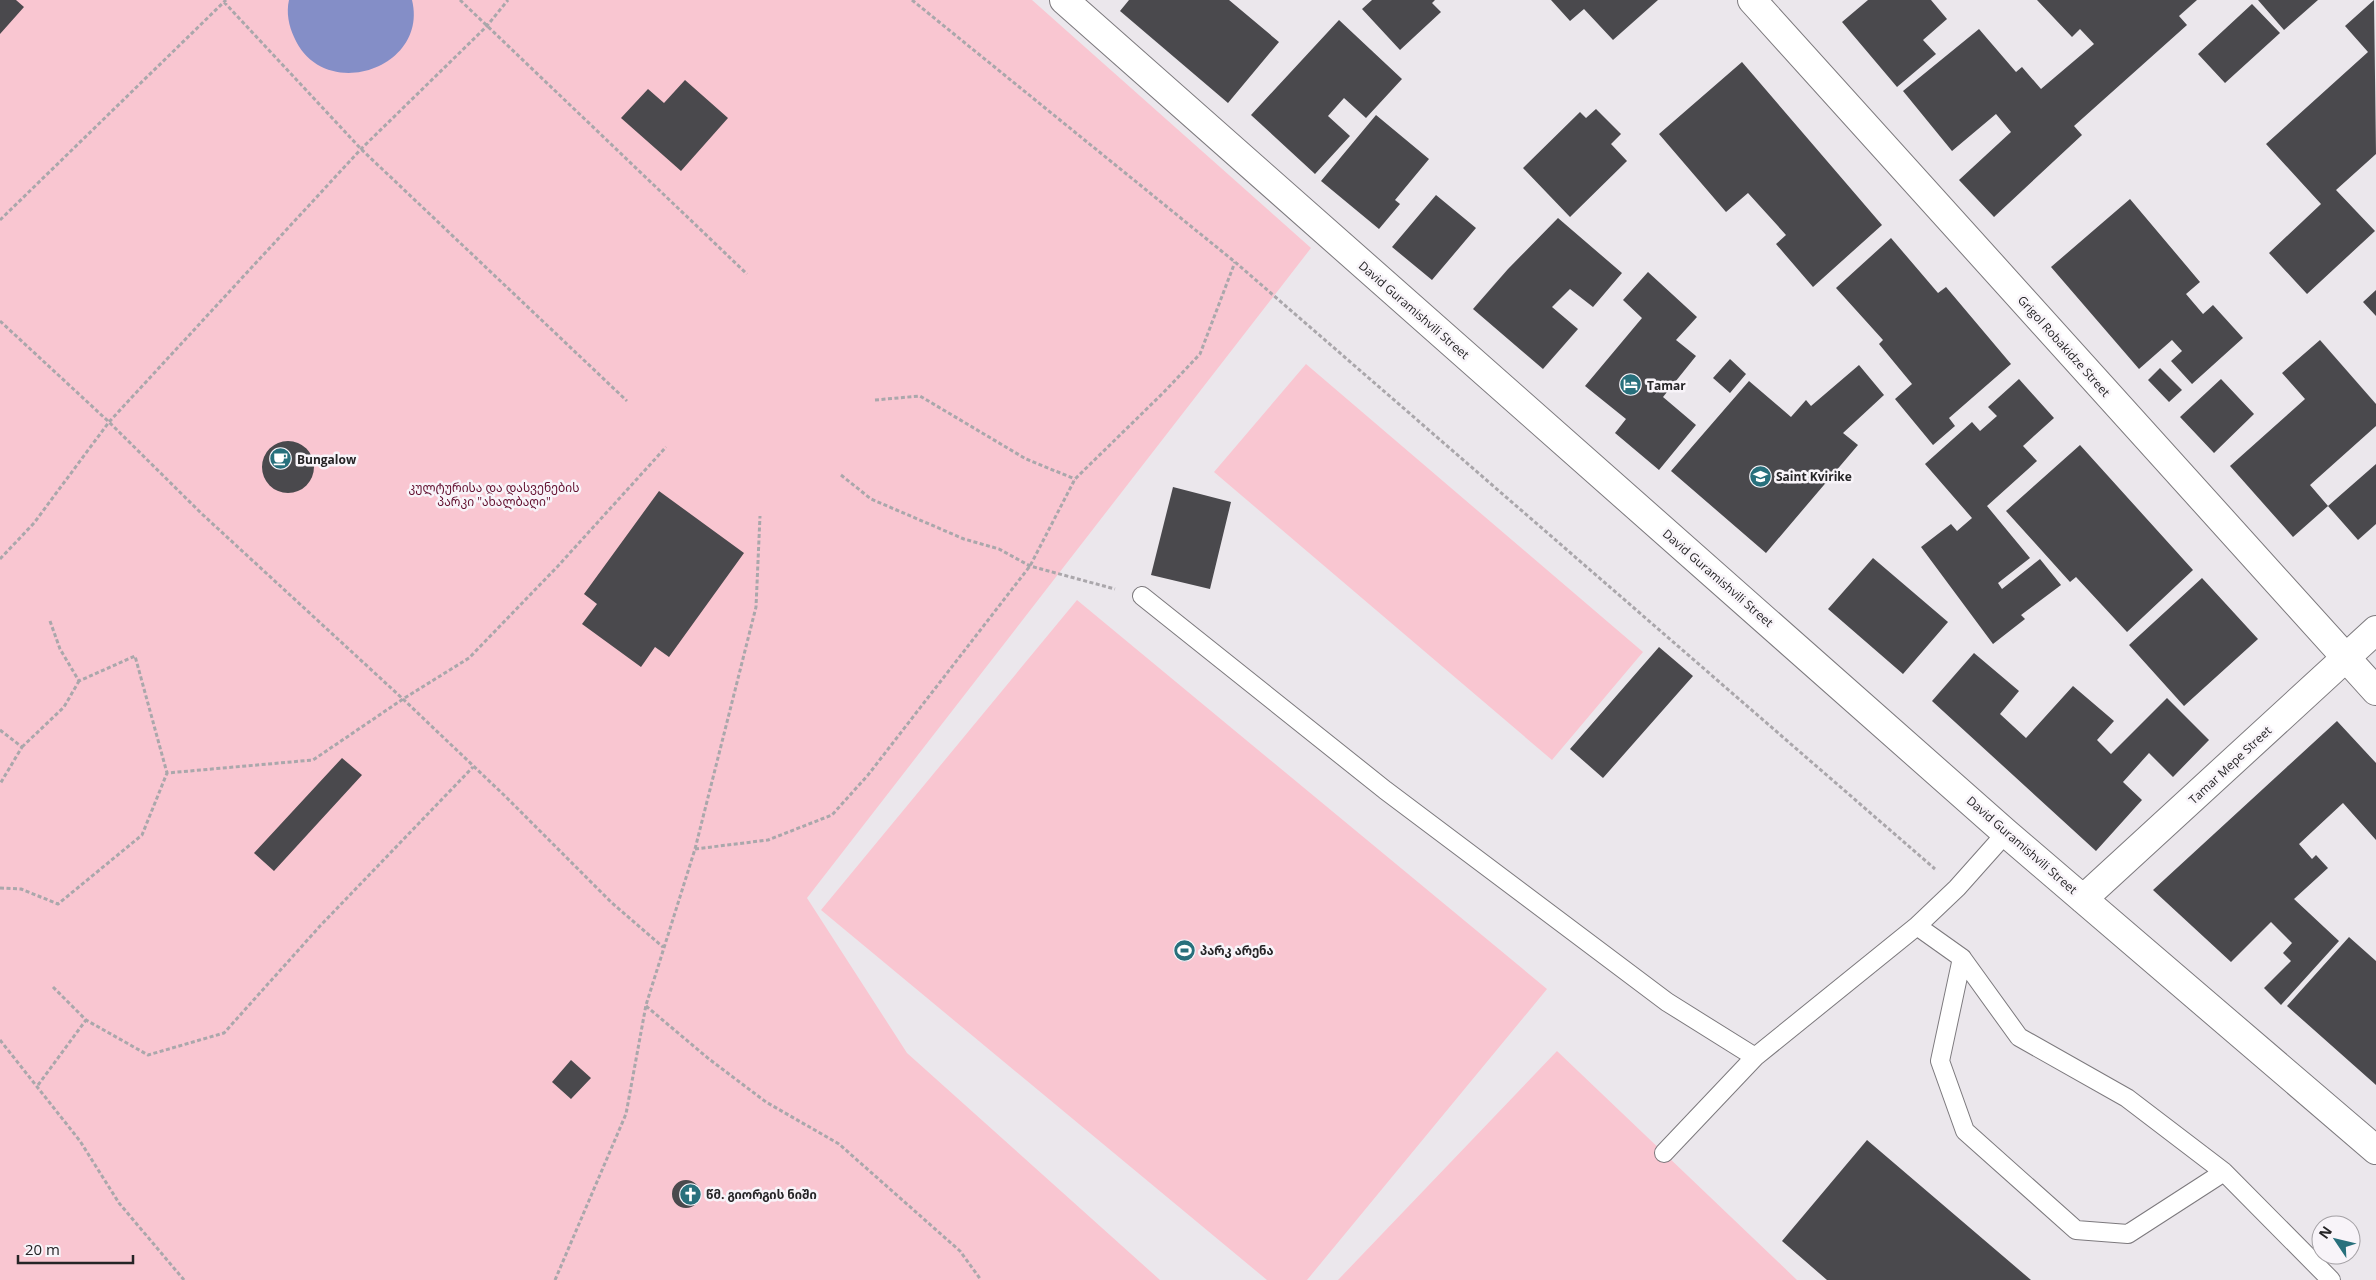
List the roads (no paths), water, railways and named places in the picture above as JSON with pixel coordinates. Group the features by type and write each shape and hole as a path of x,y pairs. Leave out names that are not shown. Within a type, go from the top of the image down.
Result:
{"street":[{"name":"David Guramishvili Street","path":"1064,0 2006,833 2376,1150"},
{"name":"Grigol Robakidze Street","path":"1752,0 2376,691"},
{"name":"Tamar Mepe Street","path":"2084,899 2376,630"}],"lane":[{"path":"1142,596 1385,790 1667,1002 1755,1057"},
{"path":"1664,1153 1755,1057 1917,926 1957,888 2006,833"},
{"path":"1917,926 1962,958 2019,1037 2127,1098 2224,1172 2331,1280"},
{"path":"1962,958 1940,1061 1965,1131 2076,1230 2128,1234 2224,1172"}],"water":[{"path":"289,0 412,0 413,24 405,44 390,60 370,70 349,73 327,69 308,57 294,37 288,19"}],"place":[{"name":"Tamar","path":"1631,385"},
{"name":"Bungalow","path":"281,459"},
{"name":"Saint Kvirike","path":"1760,476"},
{"name":"პარკ არენა","path":"1184,950"},
{"name":"წმ. გიორგის ნიში","path":"690,1194"}],"park label":[{"name":"კულტურისა და დასვენების პარკი \"ახალბაღი\"","path":"494,494"}]}
